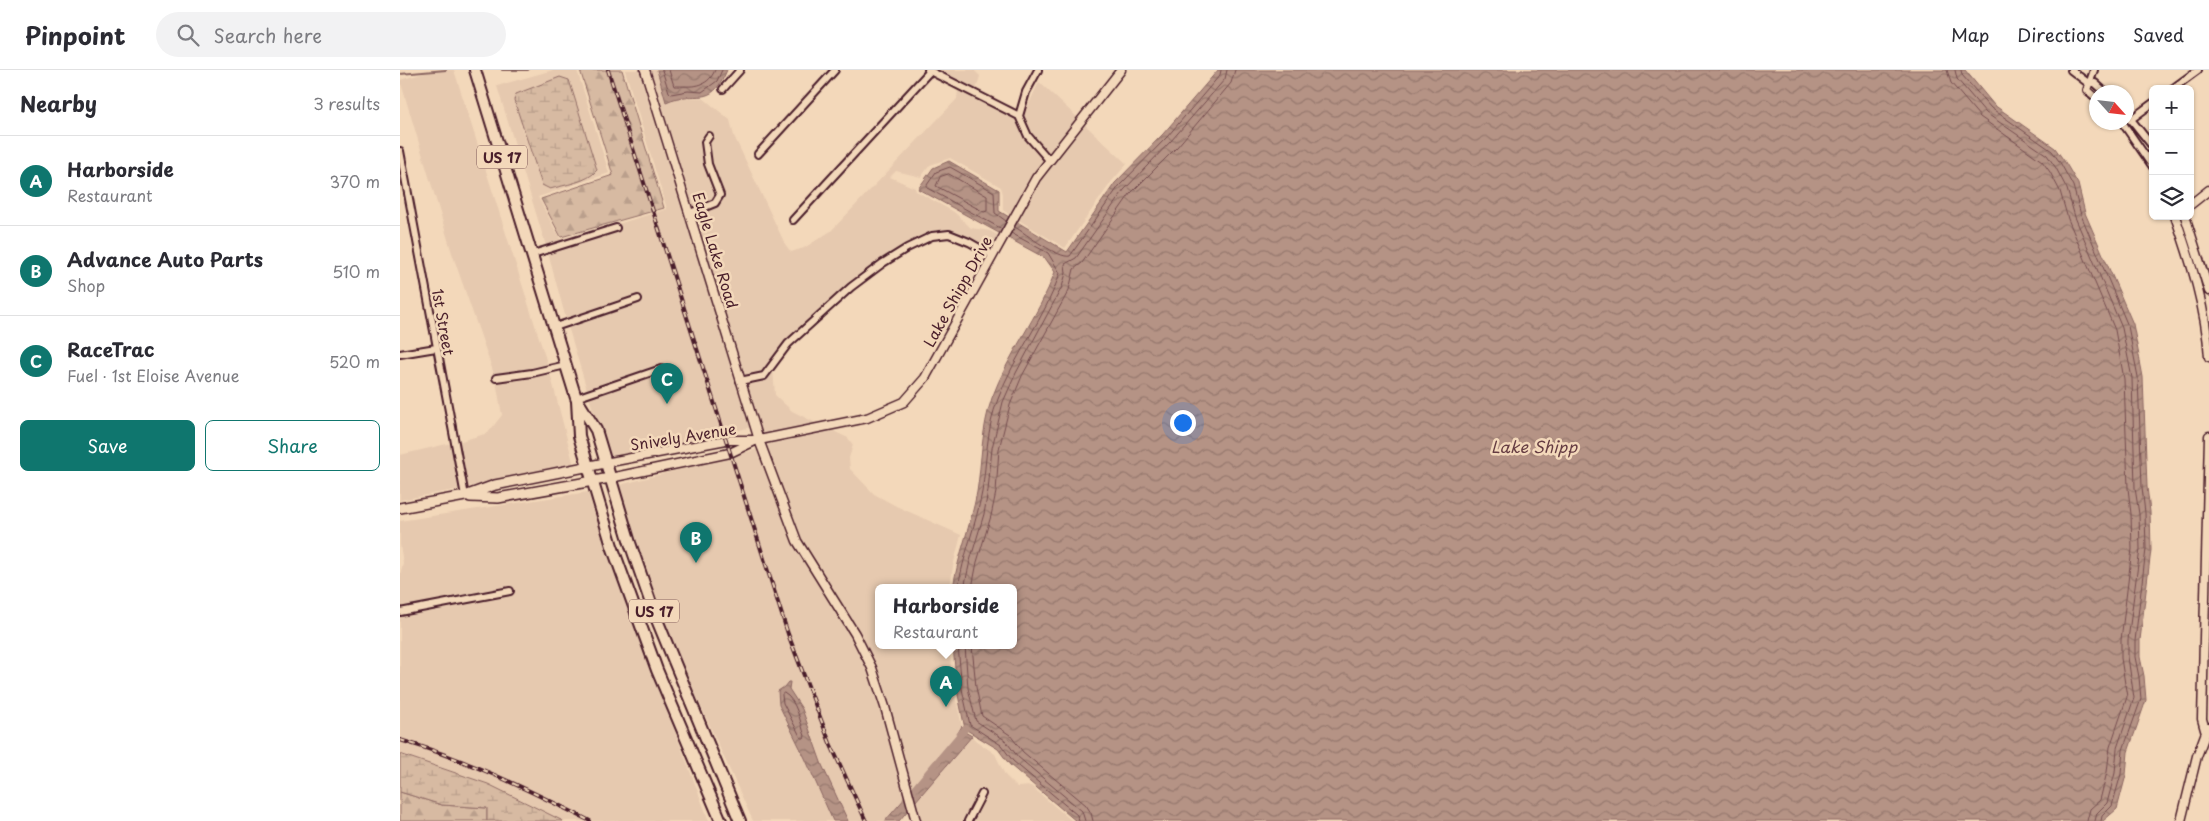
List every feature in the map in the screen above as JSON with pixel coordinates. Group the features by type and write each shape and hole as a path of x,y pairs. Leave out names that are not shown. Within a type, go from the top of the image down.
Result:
{"highway":[{"name":"US 17","path":"475,70 576,398 578,436 587,467 638,621 721,821"},
{"name":"US 17","path":"576,398 596,430 630,543 671,658 740,821"}],"main road":[{"name":"Snively Avenue","path":"400,508 465,496 495,485 605,463"},
{"name":"Snively Avenue","path":"465,496 498,498 610,478"}],"street":[{"name":"Eagle Lake Road","path":"645,70 759,440 797,541 855,634 872,668 885,707 916,821"},
{"path":"723,89 740,70"},
{"path":"758,154 835,70"},
{"path":"793,220 929,70 1019,116 1032,141 1049,160"},
{"path":"1019,116 1026,92 1038,70"},
{"name":"Lake Shipp Drive","path":"759,440 858,420 886,411 904,402 925,378 1017,210 1049,160 1121,70"},
{"path":"2071,70 2088,83 2097,85"},
{"path":"2089,92 2087,90 2088,83 2094,70"},
{"path":"2177,85 2198,70"},
{"path":"2134,117 2149,106"},
{"path":"2134,122 2149,142"},
{"path":"2126,130 2149,161"},
{"path":"690,213 715,202 720,194 706,152 705,142 709,136"},
{"name":"1st Street","path":"400,151 465,496"},
{"path":"2194,201 2209,190"},
{"path":"2176,220 2207,317 2209,357"},
{"path":"2186,220 2209,291"},
{"path":"533,254 616,228"},
{"path":"740,381 764,376 788,344 851,287 883,263 926,238 939,234 955,236 994,252"},
{"path":"555,327 638,299"},
{"path":"400,354 436,348"},
{"path":"496,378 532,373 566,365"},
{"path":"576,398 661,369"},
{"path":"2181,821 2208,729 2202,719 2208,546 2209,436"},
{"name":"Snively Avenue","path":"605,463 726,440 759,440"},
{"name":"Snively Avenue","path":"610,478 730,453 759,440"},
{"path":"400,612 510,591"},
{"path":"968,821 982,794"}],"shaded area":[{"path":"435,70 454,70 548,366 494,374 452,253 400,80"},
{"path":"553,70 577,70 609,173 538,197 560,239 591,232 546,246 497,86","holes":["520,123 594,174 550,189 542,185"]},
{"path":"625,70 641,70 751,427 680,445 608,459 589,397 665,371 662,365 587,390 568,326 643,301 640,295 566,319 548,253 620,230 618,224 667,209"},
{"path":"649,70 657,70 666,102 677,97 703,98 730,120 734,136 785,244 791,252 804,248 831,231 957,99 958,89 1016,119 1025,138 1044,160 1010,215 1003,210 1001,187 950,158 930,165 921,177 896,171 890,177 915,188 916,191 954,212 971,228 990,231 999,236 991,250 971,239 950,231 938,230 924,235 880,260 848,285 785,342 761,373 742,377 695,215 718,205 724,196 709,152 709,140 714,137 710,131 702,136 701,142 704,164 715,196 713,199 692,208"},
{"path":"936,70 974,70 980,76 976,90"},
{"path":"1039,82 1078,118 1048,155 1032,135 1023,117"},
{"path":"1083,123 1127,164 1112,181 1065,248 1017,219 1039,180"},
{"path":"773,369 775,395 792,411 818,424 761,435 745,384 765,380"},
{"path":"550,373 574,466 467,487 458,442 488,433 502,415 496,381"},
{"path":"829,429 848,438 853,445 849,458 850,469 874,494 961,535 951,584 875,584 875,649 950,649 951,679 962,726 949,748 929,774 912,790 889,706 876,667 858,632 801,540 764,442"},
{"path":"451,443 460,489 400,500 400,455"},
{"path":"758,449 794,542 851,635 869,670 882,707 906,797 885,821 848,821 789,689 790,685 782,688 779,705 833,821 753,821 659,614 616,486"},
{"path":"588,492 611,563 709,821 563,821 488,784 400,754 400,615 515,594 513,587 400,608 400,575 403,563 400,545 400,521"},
{"path":"972,736 995,754 1005,775 1017,787 1031,786 1072,821 972,821 987,793 981,789 963,821 920,821 915,802"}],"green space":[{"path":"580,70 622,70 664,208 561,237 541,199 613,175"},
{"path":"560,77 569,80 597,170 582,180 550,189 542,185 514,100 516,94"},
{"path":"400,754 488,784 563,821 487,821 487,808 442,805 400,792"},
{"path":"400,792 442,805 487,808 487,821 400,821"}],"water":[{"path":"657,70 727,70 721,83 708,94 677,98 666,102"},
{"name":"Lake Shipp","path":"1218,70 1965,70 1994,105 2055,148 2065,162 2078,184 2085,213 2133,324 2143,377 2151,550 2140,640 2140,657 2146,700 2128,752 2126,775 2117,809 2103,821 1076,821 1010,765 998,749 965,729 957,690 953,649 1017,649 1017,584 954,584 977,492 988,410 1006,366 1041,304 1055,272 1045,258 918,189 933,168 949,161 999,190 999,211 1067,252 1115,183 1163,134"},
{"path":"790,682 789,689 802,709 822,765 848,821 833,821 779,705 778,691"},
{"path":"962,726 963,731 972,736 915,802 912,790 929,774 949,748"},
{"path":"906,797 909,809 899,821 885,821"}],"waterway":[{"path":"400,74 446,70"},
{"path":"502,70 528,70"},
{"path":"906,799 965,729"}],"railway":[{"path":"608,70 788,634 830,743 866,821"},
{"path":"400,740 473,766 590,821"}],"place":[{"name":"RaceTrac","path":"667,404"},
{"name":"Advance Auto Parts","path":"696,563"},
{"name":"Harborside","path":"946,707"}]}
